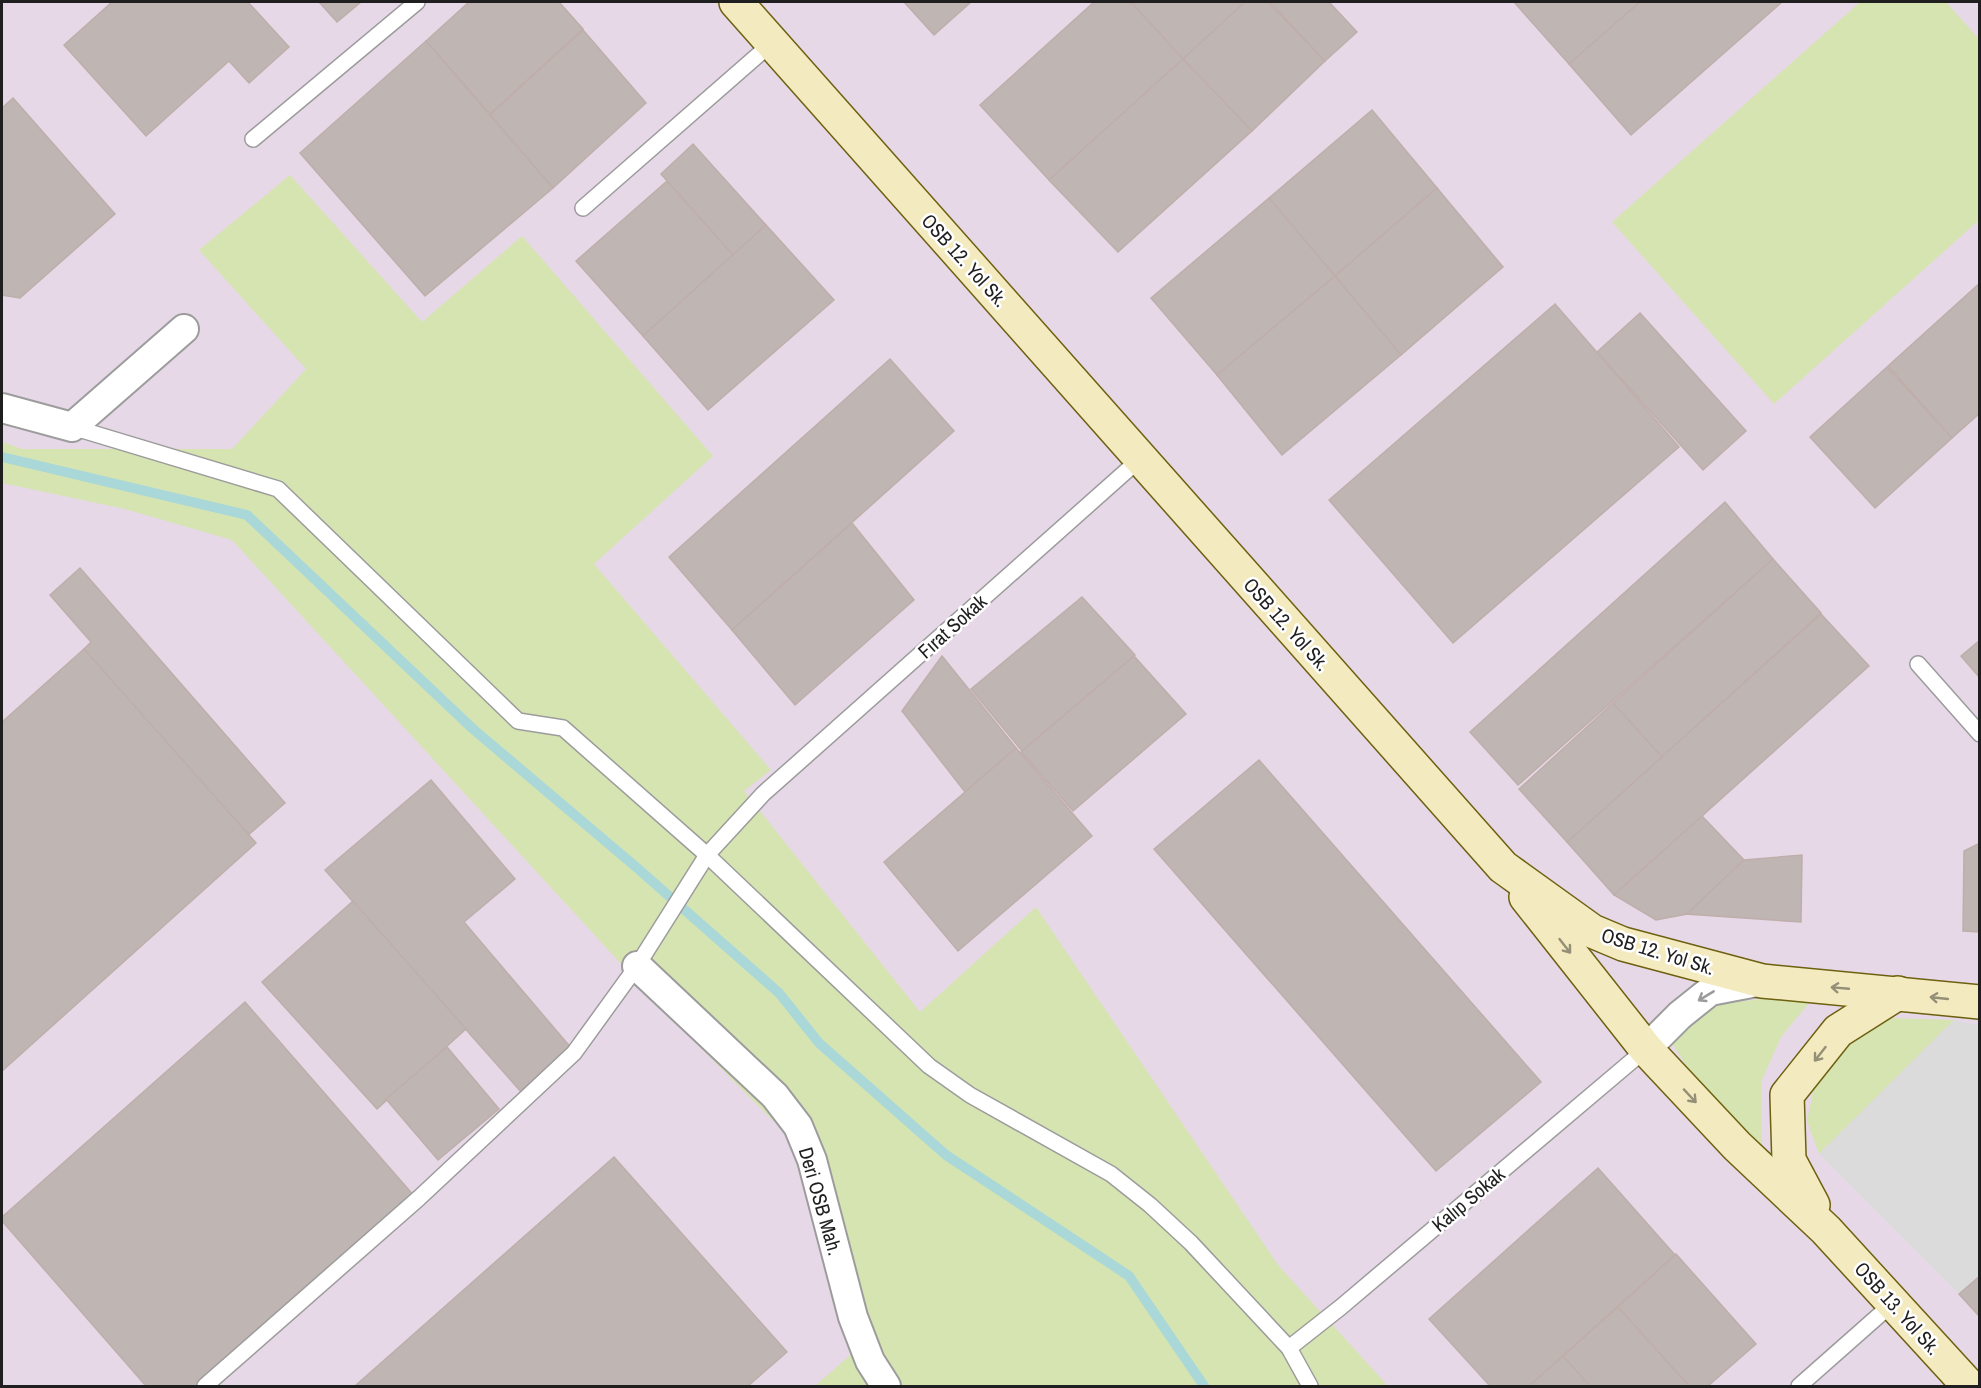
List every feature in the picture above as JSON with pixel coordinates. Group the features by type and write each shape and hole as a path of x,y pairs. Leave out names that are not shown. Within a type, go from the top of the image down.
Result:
{"street":[{"name":"OSB 12. Yol Sk.","path":"736,2 1503,867 1592,931 1623,944 1762,981 1980,1002"},
{"path":"2,408 72,427 184,329"},
{"path":"1503,867 1646,1048 1737,1146 1826,1230"},
{"name":"Deri OSB Mah.","path":"644,956 775,1096 798,1126 812,1160 853,1317 870,1361 886,1386"},
{"path":"1646,1048 1680,1015 1710,992 1762,981"},
{"path":"1826,1230 1789,1160 1787,1095 1838,1031 1898,993"},
{"name":"OSB 13. Yol Sk.","path":"1826,1230 1969,1386"}],"lane":[{"path":"254,139 417,2"},
{"path":"583,208 773,42"},
{"path":"72,427 278,489 518,721 563,728 706,855 929,1066 970,1095 1111,1174 1150,1205 1191,1243 1289,1348 1310,1386"},
{"name":"Fırat Sokak","path":"205,1386 419,1198 573,1053 644,956 706,855 763,794 1141,458"},
{"path":"1918,664 1980,734"},
{"name":"Kalıp Sokak","path":"1289,1348 1341,1307 1646,1048"},
{"path":"1799,1386 1893,1303"}],"shaded area":[{"path":"2,2 1979,2 1979,1386 2,1386"},
{"path":"1954,1020 1979,1026 1979,1276 1959,1294 1819,1154"}],"green space":[{"path":"1860,2 1946,2 1979,39 1979,220 1774,404 1612,222"},
{"path":"290,175 422,322 522,236 713,456 594,564 771,770 744,791 920,1012 1036,907 1278,1265 1388,1386 815,1386 856,1350 803,1151 667,1014 232,540 125,509 2,483 2,442 22,449 232,449 306,369 199,250"},
{"path":"1776,997 1809,1003 1781,1037 1761,1082 1762,1147 1692,1074 1673,1045 1684,1018 1706,1006"},
{"path":"1890,1018 1954,1020 1819,1154 1807,1121 1816,1077 1857,1035"}],"building":[{"path":"112,2 248,2 289,47 249,83 229,61 146,136 64,45"},
{"path":"319,2 361,2 337,22"},
{"path":"469,2 559,2 583,29 490,114 426,41"},
{"path":"904,2 971,2 934,35"},
{"path":"1094,2 1131,2 1183,59 1049,180 980,105"},
{"path":"1131,2 1245,2 1183,59"},
{"path":"1245,2 1268,2 1325,61 1252,131 1183,59"},
{"path":"1270,2 1329,2 1357,32 1325,61"},
{"path":"1514,2 1640,2 1569,64"},
{"path":"1640,2 1782,2 1631,135 1569,64"},
{"path":"583,30 646,103 553,188 490,115"},
{"path":"426,41 553,188 425,296 300,153"},
{"path":"1183,59 1252,131 1118,252 1049,180"},
{"path":"13,98 115,214 20,298 2,295 2,108"},
{"path":"1372,110 1437,188 1335,276 1269,198"},
{"path":"693,144 766,225 733,255 661,174"},
{"path":"667,181 733,255 643,336 576,261"},
{"path":"1437,188 1503,267 1401,355 1335,276"},
{"path":"1269,198 1335,276 1217,375 1151,298"},
{"path":"766,225 834,300 708,410 643,336"},
{"path":"1335,276 1401,355 1282,455 1217,375"},
{"path":"1980,283 1980,413 1952,438 1888,366"},
{"path":"1555,304 1679,447 1453,643 1329,500"},
{"path":"1640,313 1746,431 1703,470 1597,352"},
{"path":"890,359 954,431 732,630 669,557"},
{"path":"1887,367 1952,438 1875,508 1810,437"},
{"path":"1725,502 1773,559 1518,785 1470,732"},
{"path":"852,523 914,600 795,705 732,630"},
{"path":"1773,559 1821,613 1662,757 1613,703"},
{"path":"80,568 285,803 247,836 84,649 91,642 50,595"},
{"path":"1082,597 1135,655 1022,751 971,689"},
{"path":"1821,614 1869,666 1614,895 1567,842"},
{"path":"1980,640 1980,678 1961,656"},
{"path":"84,649 256,843 2,1071 2,722"},
{"path":"942,656 1016,748 965,792 902,711"},
{"path":"1134,656 1186,714 1073,811 1021,752"},
{"path":"1613,703 1662,757 1567,842 1519,789"},
{"path":"1016,748 1092,836 958,951 884,862"},
{"path":"1259,760 1541,1082 1436,1171 1154,849"},
{"path":"431,780 515,879 464,922 572,1049 522,1093 325,870"},
{"path":"1702,816 1744,860 1687,914 1656,920 1614,895"},
{"path":"1980,843 1980,932 1963,931 1964,851"},
{"path":"1802,855 1801,922 1687,914 1744,860"},
{"path":"353,901 466,1029 377,1109 262,982"},
{"path":"245,1002 415,1197 199,1386 146,1386 2,1221 2,1217"},
{"path":"447,1047 499,1109 438,1160 386,1099"},
{"path":"614,1157 787,1352 748,1386 355,1386"},
{"path":"1598,1168 1675,1255 1529,1386 1490,1386 1429,1319"},
{"path":"1676,1254 1756,1344 1708,1386 1689,1386 1618,1307"},
{"path":"1980,1276 1980,1317 1959,1294"},
{"path":"1618,1307 1689,1386 1590,1386 1563,1356"},
{"path":"1563,1356 1590,1386 1529,1386"}],"waterway":[{"path":"2,457 247,515 473,729 636,867 779,993 819,1043 946,1155 1129,1276 1204,1386"}]}
